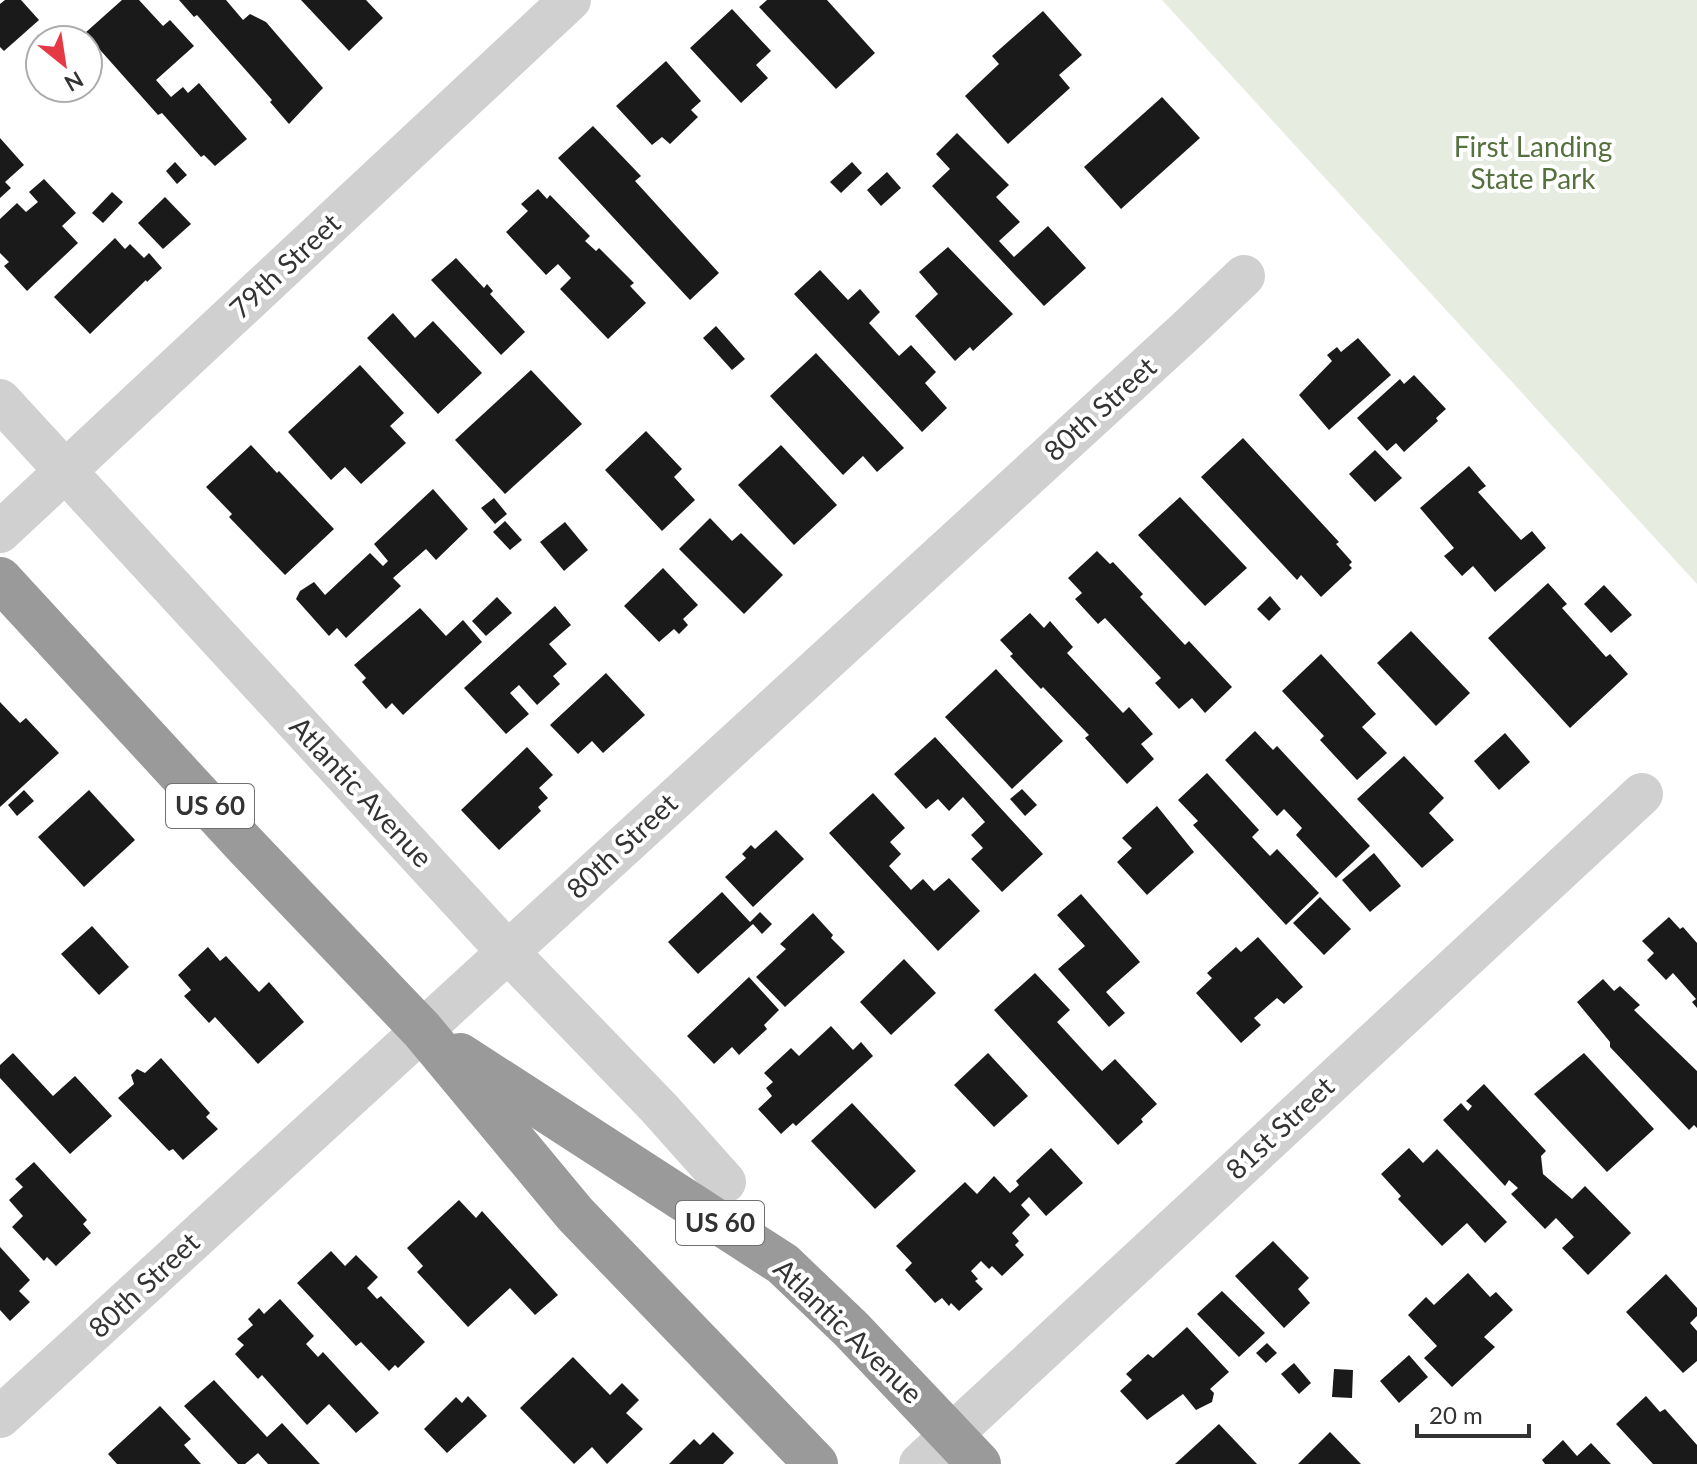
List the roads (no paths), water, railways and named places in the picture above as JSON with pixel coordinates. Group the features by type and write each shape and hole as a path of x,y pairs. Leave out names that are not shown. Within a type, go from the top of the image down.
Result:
{"highway":[{"name":"Atlantic Avenue","path":"0,579 247,847 422,1030 575,1214 816,1464"},
{"name":"Atlantic Avenue","path":"422,1030 783,1264 851,1329 965,1449"}],"street":[{"name":"79th Street","path":"0,532 570,0"},
{"name":"80th Street","path":"0,1417 1244,276"},
{"name":"Atlantic Avenue","path":"0,400 507,951 659,1108 725,1182"},
{"name":"81st Street","path":"920,1464 965,1449 1642,794"}],"park label":[{"name":"First Landing State Park","path":"1533,163"}]}
